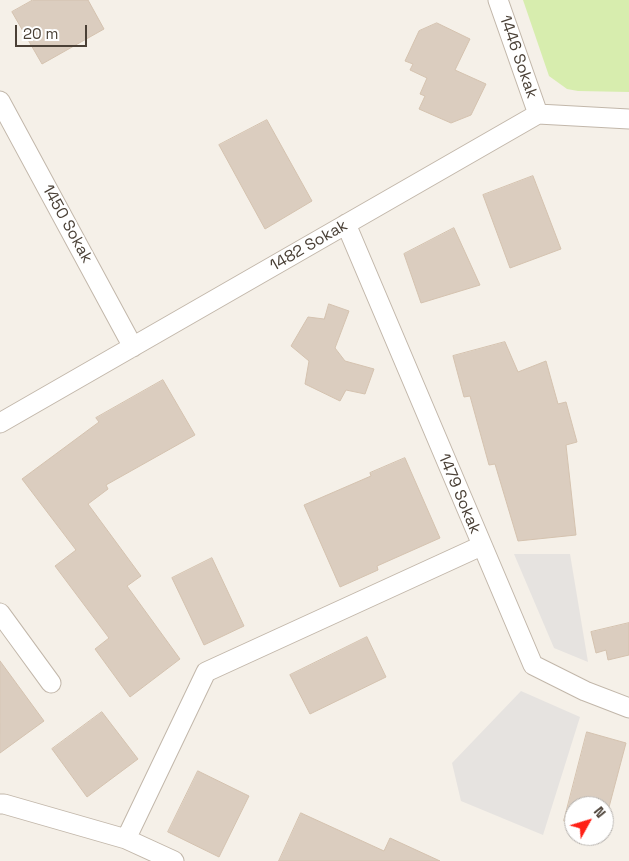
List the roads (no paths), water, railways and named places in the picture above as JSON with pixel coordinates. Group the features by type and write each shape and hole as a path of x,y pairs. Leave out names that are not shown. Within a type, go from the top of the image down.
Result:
{"street":[{"name":"1446 Sokak","path":"498,0 538,114"},
{"name":"1450 Sokak","path":"0,101 133,346"},
{"path":"538,114 629,119"},
{"name":"1482 Sokak","path":"0,423 538,114"},
{"name":"1479 Sokak","path":"346,224 533,665 586,692 629,708"},
{"path":"126,839 206,672 481,546"},
{"path":"0,613 51,683"},
{"path":"0,804 126,839 174,861"}]}
